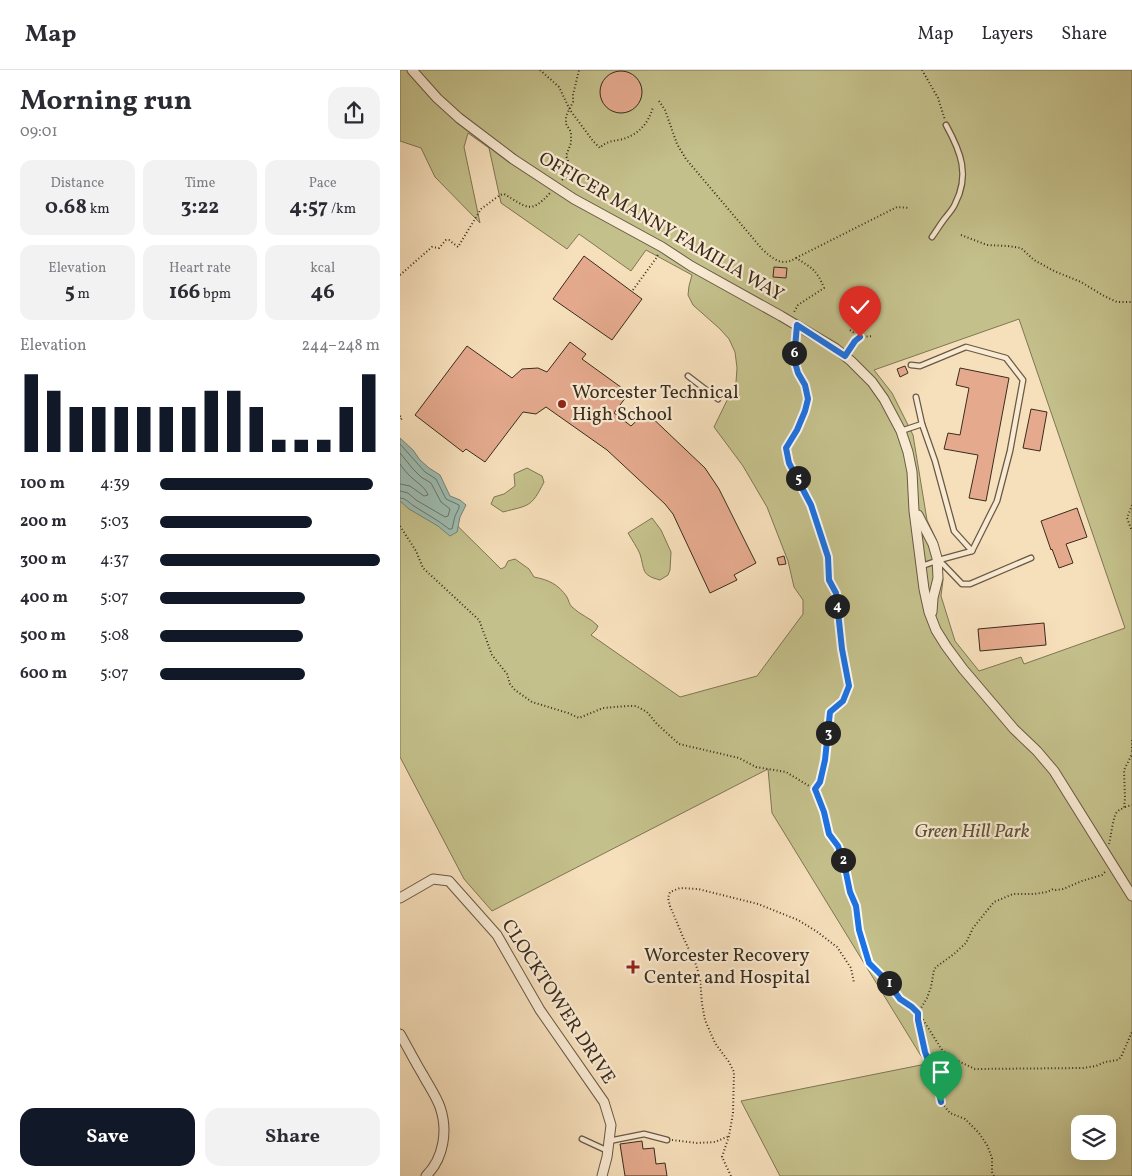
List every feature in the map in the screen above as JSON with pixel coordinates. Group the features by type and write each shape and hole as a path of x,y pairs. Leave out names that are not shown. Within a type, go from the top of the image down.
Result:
{"street":[{"name":"OFFICER MANNY FAMILIA WAY","path":"412,70 432,93 459,118 555,187 662,247 699,271 797,325 845,356 872,382 902,431 908,452 912,472 921,566 929,612 933,621 946,646 962,669 1014,729 1054,771 1132,896"},
{"name":"OFFICER MANNY FAMILIA WAY","path":"914,498 919,518 933,544 938,560 938,578 933,598 933,621"},
{"name":"CLOCKTOWER DRIVE","path":"400,897 433,879 449,881 497,935 540,1010 604,1102 611,1125 608,1151 602,1176"},
{"path":"400,1034 436,1099 442,1115 444,1130 442,1147 435,1165 426,1176"}],"lane":[{"path":"932,237 954,206 962,187 961,155 946,125"},
{"path":"911,365 920,366 966,347 1006,358 1023,380 1010,450 997,501 972,551 921,566"},
{"path":"688,376 718,399"},
{"path":"916,397 922,424 935,461 954,531 972,551"},
{"path":"902,431 922,424"},
{"path":"938,560 962,584 970,584 1031,558"},
{"path":"609,1140 644,1134 668,1140"},
{"path":"582,1139 608,1151"}],"path":[{"path":"540,70 559,87 570,110 600,148 604,144 638,133 650,116 653,107"},
{"path":"400,274 432,247 439,248 446,240 449,240 458,247 481,209 500,195 504,194 527,207 534,206 566,176 570,163 566,156 571,143 571,132 566,124 566,116 573,102 579,70"},
{"path":"922,70 938,98 946,125"},
{"path":"659,102 665,110 686,159 762,249 780,262 792,261 896,207 909,208"},
{"path":"961,235 987,245 1020,248 1034,260 1054,271 1082,282 1104,296 1118,302 1132,302"},
{"path":"632,290 659,252"},
{"path":"796,258 813,268 824,288 798,305 792,313 797,325 794,359 798,373 805,385 808,399 797,430 786,448 789,463 811,505 828,557 829,580 836,593 840,634 849,686 843,701 830,712 825,760 820,782 815,789"},
{"path":"850,330 860,337"},
{"path":"845,356 860,337 873,336"},
{"path":"400,416 402,418 400,421"},
{"path":"1132,505 1127,518 1132,531"},
{"path":"400,526 408,537 423,568 479,620 492,655 507,674 510,684 532,702 579,718 603,708 636,706 647,712 657,724 680,744 739,758 756,767 786,772 815,789 824,812 829,834 838,846 844,863 850,892 856,906 859,930 869,963 886,980 900,999 918,1013 942,1050 952,1058 975,1069 1083,1068 1118,1060 1132,1032"},
{"path":"1124,808 1124,770 1132,753 1132,740"},
{"path":"994,1176 992,1172 992,1158 987,1145 979,1133 965,1119 950,1113 941,1102 938,1087 925,1052 918,1013 928,998 936,967 966,943 973,928 994,902 1013,894 1034,894 1053,889 1063,889 1102,875 1107,868 1109,844 1114,825 1113,818 1116,812 1132,805"},
{"path":"731,1176 722,1157 729,1136 733,1113 734,1072 715,1043 705,1020 700,978 695,962 670,906 668,898 670,892 680,888 698,889 758,904 798,920 837,947 851,968 854,983"},
{"path":"668,1140 697,1143 715,1142 729,1136"}],"green space":[{"name":"Green Hill Park","path":"400,70 1132,70 1132,1176 780,1176 741,1101 926,1064 772,813 768,769 492,911 464,879 400,757 400,469 501,569 505,567 508,561 515,559 529,569 534,577 549,581 557,586 567,597 572,607 598,626 591,635 680,697 757,676 803,614 803,600 794,587 788,561 767,507 743,466 714,427 736,382 735,352 729,339 693,305 688,295 692,275 646,250 631,271 579,234 567,249 501,203 489,148 468,133 464,147 480,223 435,177 421,148 400,141","holes":["1019,319 1125,628 1024,664 1021,657 979,671 955,641 941,596 943,580 936,539 927,520 913,435 892,393 874,370"]},
{"path":"527,468 542,476 544,482 532,501 524,506 503,512 491,504 494,497 504,494 515,486 514,474"},
{"path":"652,518 661,530 671,552 670,570 668,575 660,580 645,572 640,554 628,533"}],"water":[{"path":"400,438 413,450 420,460 440,475 450,496 466,505 460,517 457,532 450,536 400,501"}],"building":[{"path":"621,71 636,77 642,92 636,107 621,113 606,107 600,92 606,77"},
{"path":"584,256 642,299 612,340 553,299"},
{"path":"774,267 787,268 786,278 773,277"},
{"path":"570,342 586,354 582,359 629,393 614,413 631,426 646,412 705,468 719,489 756,563 734,575 737,580 710,593 673,514 665,504 607,450 546,407 536,414 523,412 485,462 466,449 463,452 415,415 467,346 512,378 522,369 538,368 547,372"},
{"path":"905,366 908,373 900,377 897,369"},
{"path":"960,368 1009,378 986,501 969,498 978,455 944,449 948,433 960,435 969,388 956,385"},
{"path":"1031,409 1047,412 1040,451 1023,448"},
{"path":"1077,508 1087,537 1066,544 1073,563 1059,568 1041,521"},
{"path":"784,556 786,564 779,565 777,558"},
{"path":"1044,623 1046,645 980,651 978,629"},
{"path":"642,1141 643,1149 654,1148 656,1164 665,1163 667,1176 625,1176 620,1144"}],"place":[{"name":"Worcester Technical High School","path":"562,404"},
{"name":"Worcester Recovery Center and Hospital","path":"633,967"}],"route":[{"path":"860,337 845,356 797,325 794,359 798,373 805,385 808,399 797,430 786,448 789,463 811,505 828,557 829,580 836,593 842,649 849,686 843,701 830,712 825,760 820,782 815,789 824,812 829,834 838,846 844,863 850,892 856,906 859,930 869,963 886,980 900,999 918,1013 925,1052 933,1070 941,1102"}]}
